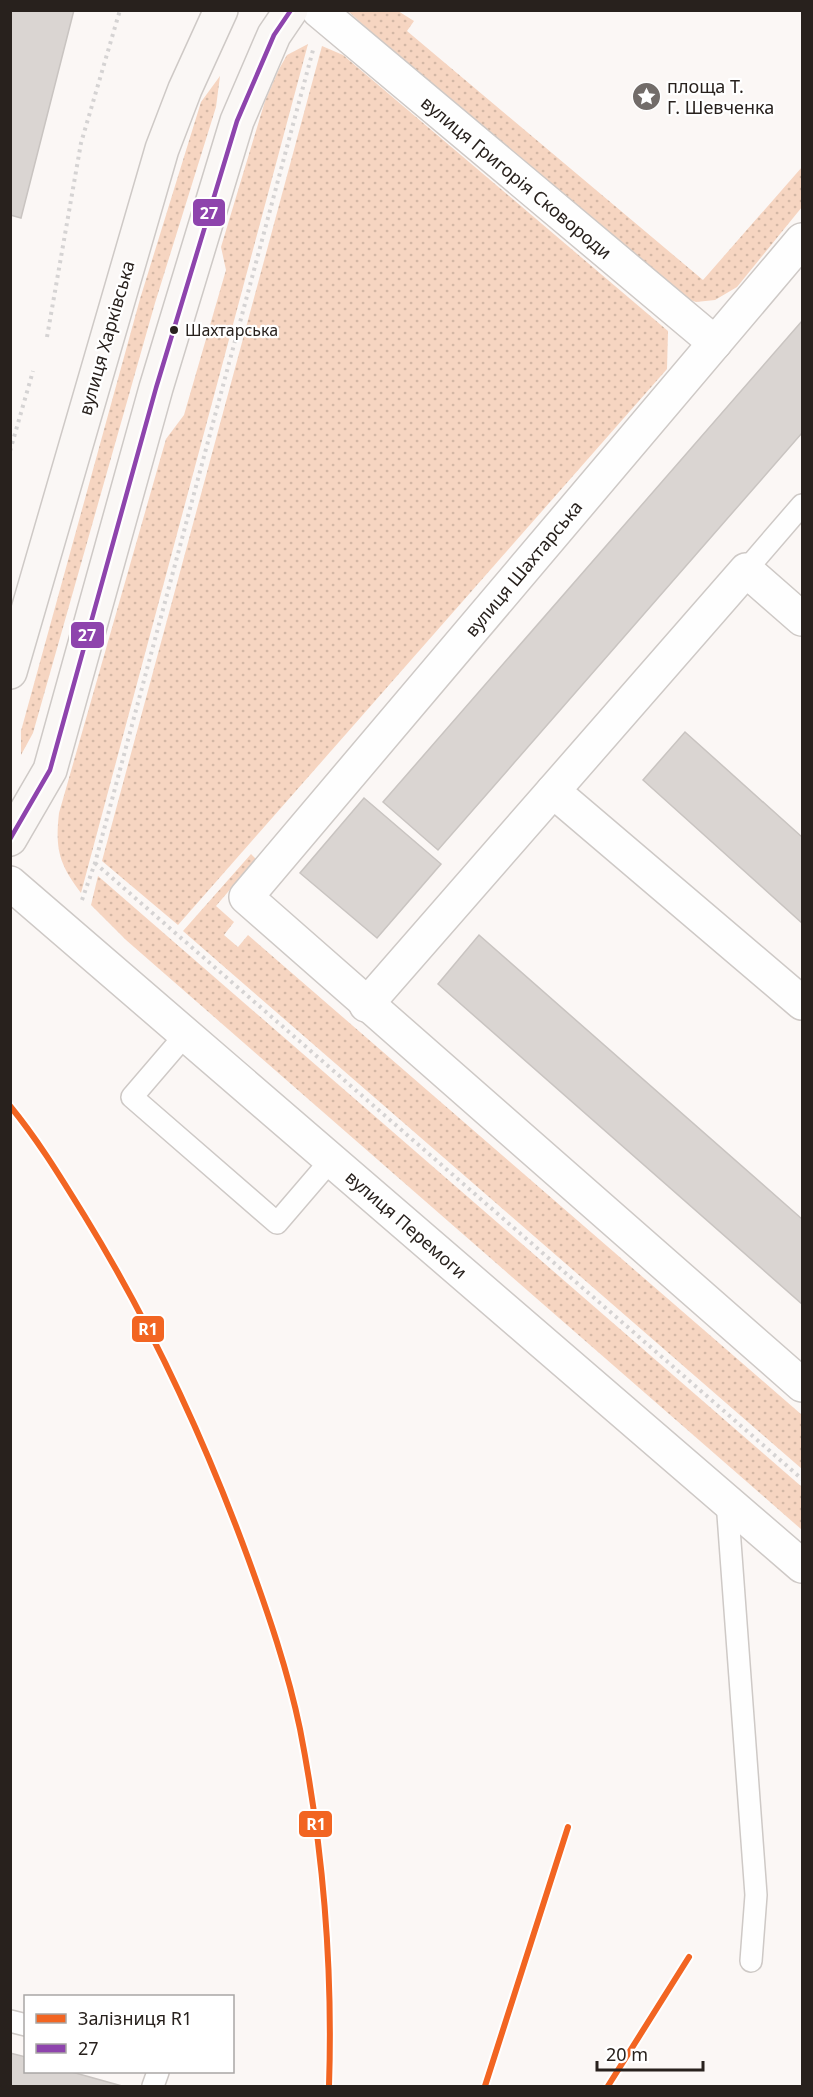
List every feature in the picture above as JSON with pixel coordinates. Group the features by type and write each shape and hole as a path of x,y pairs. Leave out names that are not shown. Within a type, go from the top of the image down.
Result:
{"street":[{"name":"вулиця Харківська","path":"10,672 162,149 184,89 221,10"},
{"path":"10,839 50,770 156,388 237,122 274,35 291,10"},
{"name":"вулиця Григорія Сковороди","path":"321,13 715,343"},
{"name":"вулиця Шахтарська","path":"366,1005 246,897 802,242"},
{"path":"802,619 746,570 366,1005 802,1385"},
{"path":"553,791 802,1003"},
{"name":"вулиця Перемоги","path":"10,883 802,1566"}],"lane":[{"path":"746,570 802,505"},
{"path":"186,1034 132,1097 277,1223 331,1160"},
{"path":"728,1501 756,1895 751,1961"}],"path":[{"path":"46,337 81,143 120,10"},
{"path":"70,935 95,863 321,13"},
{"path":"10,451 33,371"},
{"path":"95,863 802,1479"}],"shaded area":[{"path":"348,11 398,11 414,21 407,31 703,280 802,167 802,207 737,287 715,300 696,302 687,299 392,51"},
{"path":"308,44 81,893 60,856 59,813 166,439 184,415 226,270 221,247 265,101 287,55"},
{"path":"322,46 343,55 668,331 667,369 178,925 102,861"},
{"path":"220,76 216,107 155,303 33,733 21,755 21,731 140,299 201,102"},
{"path":"251,854 256,859 216,906 234,922 224,935 238,947 248,935 802,1415 802,1469 183,931"},
{"path":"98,876 802,1487 802,1530 126,940 91,905"}],"building":[{"path":"10,10 74,10 21,218 10,215"},
{"path":"802,321 802,433 438,850 383,802"},
{"path":"685,732 802,837 802,923 643,780"},
{"path":"364,798 441,864 377,938 300,873"},
{"path":"479,935 802,1219 802,1304 438,984"},
{"path":"10,2053 24,2056 24,2073 76,2073 122,2086 10,2086"}],"rail line":[{"name":"R1","path":"10,1106 40,1146 84,1215 132,1298 175,1382 231,1513 284,1664 308,1773 325,1907 328,1951 329,2086"},
{"name":"R1","path":"485,2086 568,1827"},
{"name":"R1","path":"608,2086 689,1957"}],"transit line":[{"name":"27","path":"10,839 50,770 156,388 237,121 274,35 291,10"}],"place":[{"name":"площа Т. Г. Шевченка","path":"646,97"},
{"name":"Шахтарська","path":"174,330"}]}
